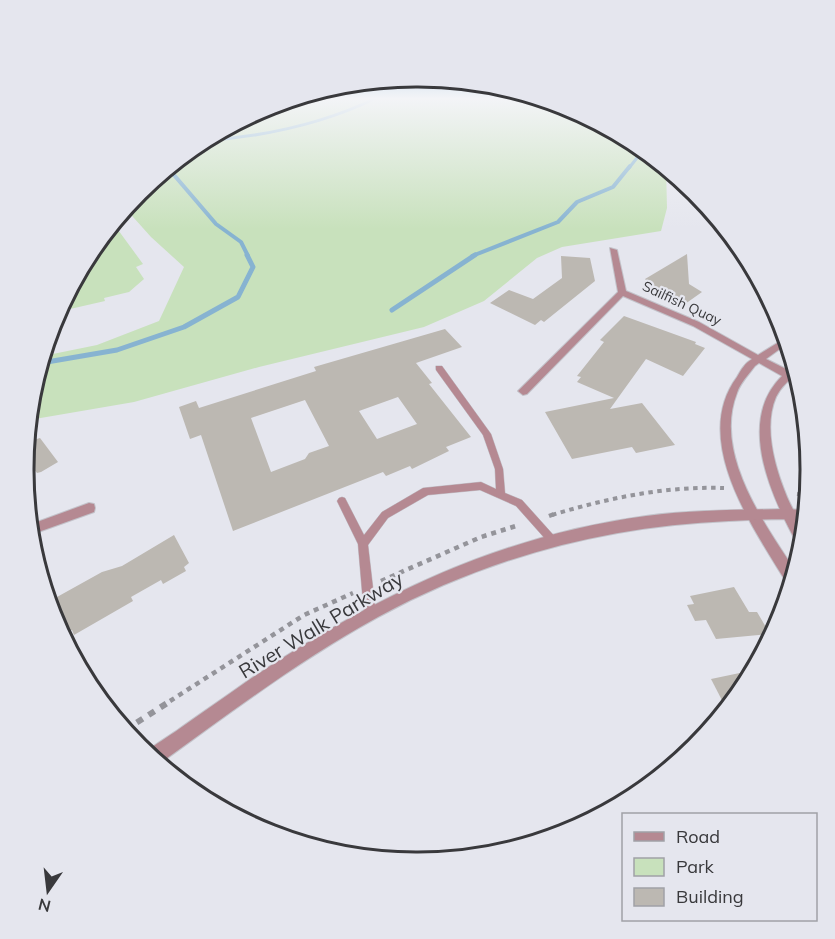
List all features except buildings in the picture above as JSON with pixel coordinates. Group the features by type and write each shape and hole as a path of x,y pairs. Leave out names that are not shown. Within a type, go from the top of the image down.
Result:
{"street":[{"path":"613,250 622,291"},
{"name":"Sailfish Quay","path":"523,391 622,291 640,297 787,370"},
{"path":"780,345 745,370 731,390 726,420 731,471 751,515 787,570"},
{"path":"788,375 777,386 768,405 766,435 775,480 786,513 795,529"},
{"path":"39,527 89,508"},
{"name":"River Walk Parkway","path":"160,752 263,680 370,614 444,577 552,539 636,522 703,515 798,514"}],"lane":[{"path":"439,368 487,434 499,469 501,495"},
{"path":"363,544 386,515 426,491 481,486 519,503 552,539"},
{"path":"342,501 363,544 370,614"}],"green space":[{"path":"220,142 615,142 666,179 667,208 661,231 562,247 537,258 484,301 424,327 259,367 134,402 38,418 53,354 97,345 159,321 184,267 132,215 184,166"},
{"path":"119,231 143,264 136,267 144,279 129,292 104,298 105,301 70,309 86,278"}],"waterway":[{"path":"629,168 638,157"},
{"path":"472,256 558,222 577,202 613,187 630,166"},
{"path":"174,175 216,224 241,242 248,256"},
{"path":"51,361 117,350 184,327 238,297 253,267 247,255"},
{"path":"392,310 475,255"}]}
